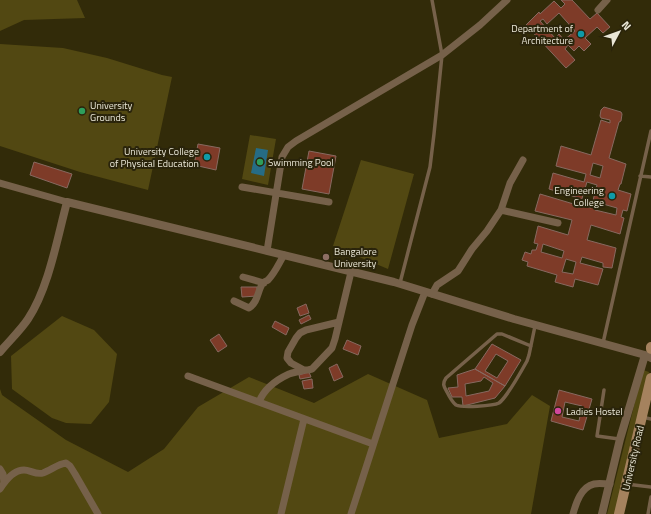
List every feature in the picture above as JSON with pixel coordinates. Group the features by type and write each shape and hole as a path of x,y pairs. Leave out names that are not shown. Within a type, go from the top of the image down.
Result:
{"main road":[{"name":"University Road","path":"620,514 626,484 646,418 651,378"}],"street":[{"path":"267,251 282,157 288,147 442,55 480,25 507,0"},
{"path":"598,10 607,0"},
{"path":"351,514 412,325 428,293 437,284 458,271 472,248 487,232 501,210 510,183 523,160"},
{"path":"0,183 67,202 400,284 603,344 649,352 620,439 602,514"},
{"path":"242,187 329,202"},
{"path":"0,352 28,320 38,301 49,273 67,202"},
{"path":"501,210 558,223"},
{"path":"234,301 249,308 253,306 258,298 261,287 268,280 284,255"},
{"path":"259,402 262,395 272,384 289,374 312,369 332,348 351,272"},
{"path":"243,277 264,283"},
{"path":"304,370 291,363 287,358 288,352 296,338 300,333 306,330 339,322"},
{"path":"188,376 373,444"},
{"path":"281,514 304,419"},
{"path":"2,486 16,472 24,470 38,474 62,464 66,464 75,474 98,514"},
{"path":"0,470 3,474 2,486"},
{"path":"573,514 576,503 585,489 594,484 610,484"}],"lane":[{"path":"400,284 430,167 434,134 442,55 432,0"},
{"path":"603,344 651,131"},
{"path":"640,176 651,177"},
{"path":"531,346 502,334 497,334 446,378 443,382 443,386 456,405 463,407 494,405 499,403 530,355 535,325"},
{"path":"604,390 597,436 620,439"},
{"path":"626,484 651,487"},
{"path":"648,514 651,497"}],"shaded area":[{"name":"Bangalore University","path":"0,0 651,0 651,514 0,514"},
{"path":"0,0 77,0 85,18 24,20 0,31"},
{"name":"University Grounds","path":"0,44 63,48 107,58 172,77 148,190 80,172 0,146"},
{"path":"250,135 276,139 268,185 242,179"},
{"path":"361,160 414,174 388,269 333,246"},
{"path":"62,316 94,330 117,354 109,402 91,424 66,423 52,418 12,389 11,356"},
{"path":"643,370 649,372 616,514 607,514"},
{"path":"368,374 427,400 439,438 507,424 532,395 550,406 531,514 0,514 0,389 2,395 66,440 128,472 164,449 198,407 249,377 314,403"}],"water":[{"name":"Swimming Pool","path":"256,148 268,150 264,176 251,173"}],"building":[{"name":"Department of Architecture","path":"561,0 572,0 590,19 597,13 610,27 603,33 597,27 585,38 591,44 584,51 579,46 574,51 568,45 565,49 575,60 566,68 526,25 539,12 540,14 554,1 561,8 565,4","holes":["559,13 575,31 564,40 559,34 555,38 540,21 543,19 547,24"]},
{"name":"Engineering College","path":"604,107 621,112 622,114 609,158 626,164 618,190 631,194 627,211 623,210 621,217 624,218 620,234 591,225 587,240 616,248 612,268 603,267 603,263 582,257 580,263 603,269 598,285 575,279 573,287 555,282 557,275 527,266 528,262 522,260 525,252 531,254 532,250 536,250 538,244 534,243 538,226 568,235 572,220 535,211 540,194 577,205 579,198 549,189 553,173 584,182 586,174 556,166 561,146 591,155 601,120 610,123 610,120 601,118 601,110","holes":["593,163 603,166 600,178 590,175","587,182 597,185 591,208 580,205","596,202 617,208 616,215 595,210","543,244 564,251 562,258 541,252","566,259 576,262 573,274 562,272"]},
{"name":"University College of Physical Education","path":"198,144 220,148 216,170 194,165"},
{"path":"309,151 336,156 329,194 302,189"},
{"path":"34,162 72,174 67,188 30,175"},
{"path":"241,287 257,287 257,296 242,297"},
{"path":"306,304 309,313 300,316 297,308"},
{"path":"309,315 311,319 301,324 299,320"},
{"path":"275,321 289,328 286,335 272,327"},
{"path":"219,334 227,346 218,352 210,340"},
{"path":"347,340 361,346 358,355 343,349"},
{"path":"492,344 521,360 505,386 475,369","holes":["496,354 508,361 497,378 485,371"]},
{"path":"337,364 343,377 334,381 329,368"},
{"path":"475,369 505,386 495,398 463,406 462,397 452,397 448,388 458,387 457,375","holes":["484,377 493,383 489,391 466,396 465,384 481,381"]},
{"path":"309,372 311,377 300,379 299,375"},
{"path":"312,379 313,388 304,389 302,381"},
{"name":"Ladies Hostel","path":"559,390 592,399 583,430 551,421","holes":["565,402 582,406 579,421 562,417"]}],"place":[{"name":"Department of Architecture","path":"581,34"},
{"name":"University Grounds","path":"82,111"},
{"name":"University College of Physical Education","path":"207,157"},
{"name":"Swimming Pool","path":"260,162"},
{"name":"Engineering College","path":"612,196"},
{"name":"Bangalore University","path":"326,257"},
{"name":"Ladies Hostel","path":"558,411"}]}
